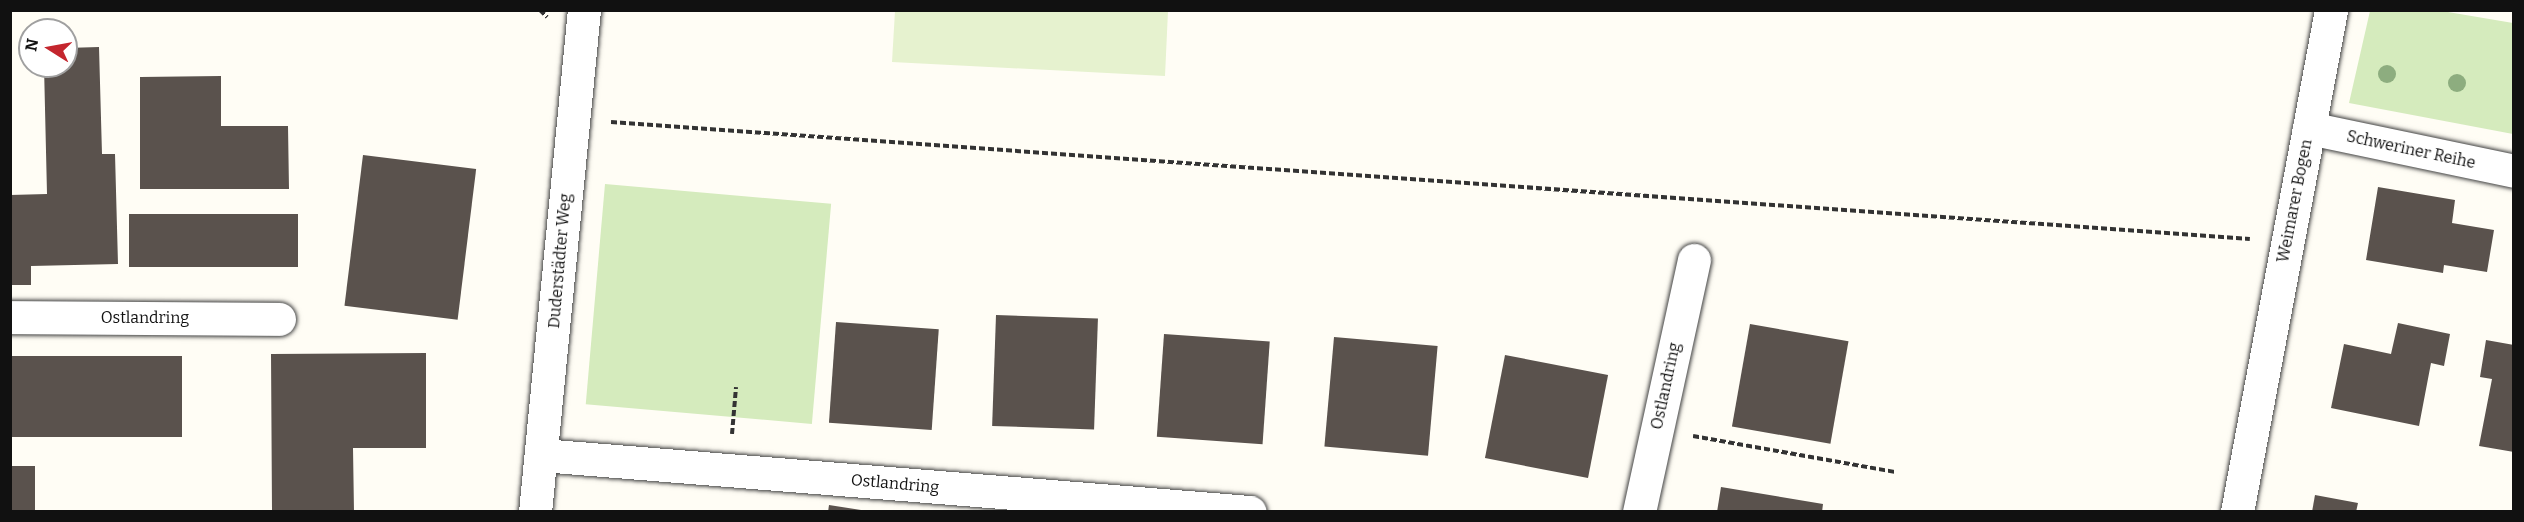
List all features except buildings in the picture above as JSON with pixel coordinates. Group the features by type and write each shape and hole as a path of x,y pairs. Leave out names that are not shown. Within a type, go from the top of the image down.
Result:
{"street":[{"name":"Duderstädter Weg","path":"536,512 584,10"},
{"name":"Weimarer Bogen","path":"2237,512 2331,10"},
{"name":"Schweriner Reihe","path":"2309,128 2514,171"},
{"name":"Ostlandring","path":"1639,512 1694,260"},
{"name":"Ostlandring","path":"10,317 279,319"},
{"name":"Ostlandring","path":"541,455 1250,512"}],"path":[{"path":"573,119 2286,241"},
{"path":"729,470 736,387"},
{"path":"1657,430 1896,472"}],"green space":[{"path":"895,11 1168,11 1165,76 892,62"},
{"path":"2370,11 2442,11 2513,23 2513,134 2349,103"},
{"path":"605,184 831,204 812,424 586,404"}]}
